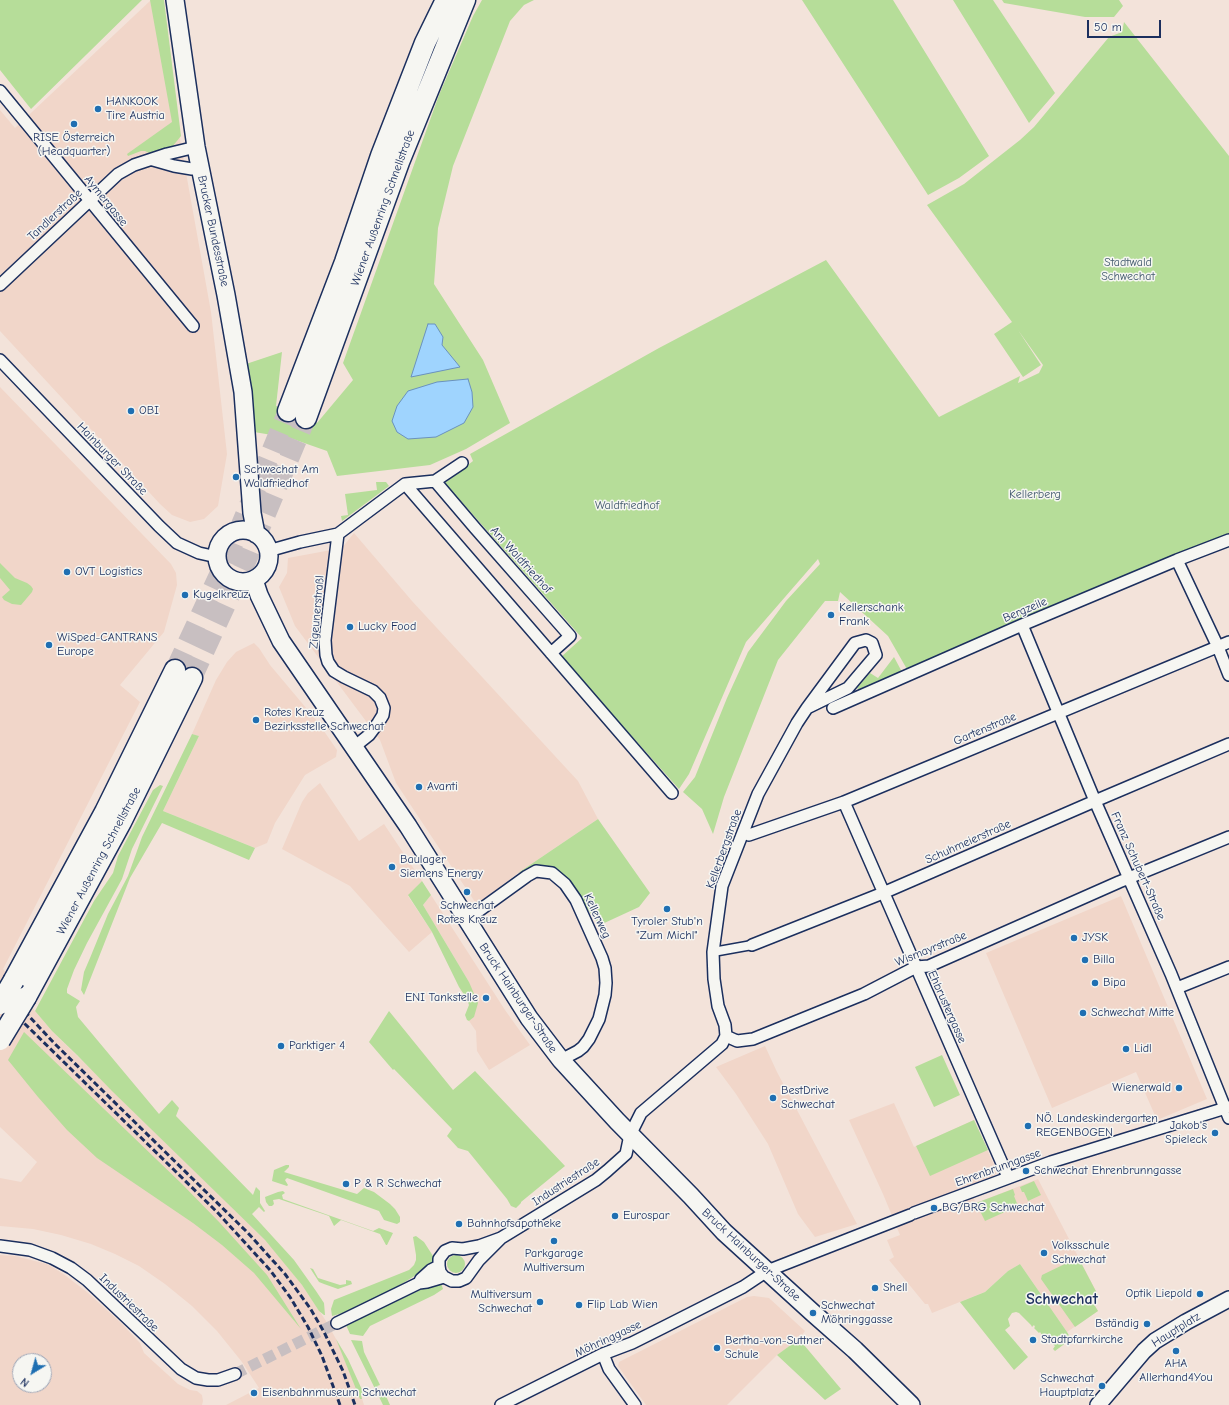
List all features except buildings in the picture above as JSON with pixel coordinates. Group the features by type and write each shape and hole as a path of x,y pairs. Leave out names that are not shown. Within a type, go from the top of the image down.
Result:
{"highway":[{"name":"Wiener Außenring Schnellstraße","path":"446,0 425,43 344,262 297,414 465,0"},
{"path":"453,27 468,12 475,0"},
{"name":"Wiener Außenring Schnellstraße","path":"0,1004 105,812 184,674 121,822 26,997 0,1040"}],"main road":[{"name":"Brucker Bundesstraße","path":"175,0 196,147 236,346 243,392 249,461"},
{"path":"237,531 249,461"},
{"path":"249,461 252,513 256,534"},
{"path":"237,531 250,531 256,534 264,541 268,551 266,568 261,575 254,580 244,582 234,580 225,575 220,567 217,557 218,550 225,538 237,531"},
{"name":"Bruck Hainburger-Straße","path":"254,580 259,595 281,641 408,826 529,1018 561,1060 630,1135 691,1196 724,1232 855,1350 911,1405"},
{"name":"Hauptplatz","path":"1098,1405 1154,1341 1229,1299"}],"street":[{"name":"Aymergasse","path":"0,91 193,326"},
{"name":"Tandlerstraße","path":"0,285 118,174 134,165 153,160 167,154 196,147"},
{"path":"153,160 192,169 200,167"},
{"name":"Hainburger Straße","path":"0,360 177,543 199,553 217,557"},
{"path":"268,551 338,534 405,484 435,481 462,463"},
{"name":"Am Waldfriedhof","path":"435,481 570,636 551,653"},
{"path":"405,484 672,793"},
{"name":"Zigeunerstraßl","path":"338,534 325,640 326,655 328,662 334,671 373,691 380,698 384,708 383,715 369,736 354,747"},
{"name":"Bergzeile","path":"833,708 1022,625 1177,560 1229,540"},
{"path":"1177,560 1218,647 1229,675"},
{"name":"Franz Schubert-Straße","path":"1022,625 1095,801 1177,988 1227,1111"},
{"name":"Kellerbergstraße","path":"726,1036 725,1025 718,1006 714,979 713,952 722,886 744,837 758,794 786,741 807,708 856,643 866,640 872,643 876,655 848,688 807,708"},
{"name":"Gartenstraße","path":"744,837 844,802 1229,642"},
{"name":"Schuhmeierstraße","path":"713,952 752,945 884,893 1229,744"},
{"name":"Ehbrustergasse","path":"844,802 1008,1177"},
{"name":"Wismayrstraße","path":"726,1036 737,1041 753,1039 864,994 916,967 929,966 1129,878 1229,837"},
{"name":"Kellerweg","path":"466,920 527,876 536,872 552,873 565,884 576,900 602,958 605,968 605,995 599,1019 589,1039 578,1051 561,1060"},
{"path":"1177,988 1229,967"},
{"path":"630,1135 641,1113 722,1044 726,1036"},
{"name":"Ehrenbrunngasse","path":"766,1271 1008,1177 1063,1158 1227,1111"},
{"name":"Industriestraße","path":"419,1283 431,1270 439,1266 439,1260 445,1251 452,1248 462,1249 479,1246 501,1238 596,1180 626,1154 630,1135"},
{"name":"Industriestraße","path":"337,1324 419,1283 444,1277 452,1281 459,1281 466,1278 479,1260 501,1238"},
{"name":"Industriestraße","path":"0,1246 30,1250 52,1258 71,1268 88,1280 165,1355 181,1369 196,1378 218,1380 235,1374"},
{"path":"462,1249 468,1252 471,1257 473,1263 472,1269"},
{"path":"439,1266 440,1272 444,1277"},
{"name":"Möhringgasse","path":"501,1405 743,1287 766,1271"},
{"path":"603,1354 609,1369 635,1405"}],"shaded area":[{"path":"151,0 155,0 211,312 227,454 218,506 204,519 190,522 172,515 160,504 0,331 0,110 15,128"},
{"path":"0,387 171,564 176,573 177,585 164,632 120,685 140,702 3,969 52,1031 265,1240 280,1257 302,1285 326,1321 336,1339 364,1405 226,1405 259,1388 242,1362 217,1331 192,1306 165,1284 139,1266 91,1244 61,1235 33,1229 0,1226 0,1178 21,1182 37,1162 0,1127"},
{"path":"354,533 412,601 578,781 598,819 518,873 477,905 396,783 380,740 295,626 279,587 287,573 288,558 342,548"},
{"path":"254,643 270,665 317,721 337,750 336,757 305,775 275,823 267,843 255,848 163,811 199,736 192,734 216,680 227,662 236,652"},
{"path":"320,783 359,841 384,824 422,881 408,896 432,932 409,952 350,886 282,849 302,802 308,793"},
{"path":"431,895 505,1010 530,1045 489,1070 477,1051 476,1031 469,1021 474,1017 469,982 423,905"},
{"path":"1121,896 1207,1099 1157,1120 1136,1072 1052,1108 986,953"},
{"path":"765,1046 777,1072 857,1224 815,1237 798,1214 768,1144 736,1094 716,1067"},
{"name":"BG/BRG Schwechat","path":"894,1103 914,1147 974,1120 997,1172 994,1176 968,1186 976,1203 1038,1179 1099,1297 1092,1301 1098,1311 1067,1332 1020,1264 1008,1271 985,1292 932,1313 928,1304 925,1304 889,1260 894,1257 887,1240 900,1235 849,1120"},
{"path":"0,1255 15,1256 47,1264 62,1273 87,1292 121,1323 140,1343 144,1353 178,1384 190,1390 197,1391 202,1395 202,1405 0,1405"},
{"name":"Bertha-von-Suttner Schule","path":"754,1296 769,1298 805,1331 798,1340 777,1355 727,1405 646,1405 618,1366 619,1362 747,1297"}],"green space":[{"path":"0,0 142,0 31,109 0,70"},
{"path":"150,0 164,0 181,136 172,147 151,154 141,151 128,156 127,154 172,122"},
{"path":"482,0 534,0 524,5 510,21 453,166 438,228 434,284 483,360 510,423 466,449 430,465 337,476 327,451 290,438 254,432 246,364 282,352 276,406 317,423 353,380 343,363 439,95 473,16"},
{"path":"802,0 893,0 989,156 959,178 928,195"},
{"path":"953,0 993,0 1055,93 1029,123"},
{"path":"1002,0 1119,0 1123,6 1114,17 1085,17 1004,3"},
{"path":"1124,22 1229,156 1229,536 908,671 888,636 840,592 838,601 825,601 778,660 724,797 713,834 702,809 683,792 695,777 727,698 748,652 786,601 820,564 818,559 746,642 689,774 679,789 561,657 582,638 445,483 473,461 470,454 659,348 826,260 939,417 1020,376 1018,383 1039,373 1043,365 1018,330 1041,365 1023,377 994,334 1012,322 927,205 964,184 1020,140 1034,127 1109,37 1122,32"},
{"path":"376,482 386,482 389,486 342,521 341,516 348,515 345,494 377,490"},
{"path":"0,563 15,578 27,583 33,589 21,605 12,604 4,600 2,597 10,590 0,578"},
{"path":"894,657 902,672 859,690 857,688 870,673 878,678"},
{"path":"192,734 199,736 163,811 255,848 249,860 162,823 130,878 84,995 81,990 84,972 108,914 128,876 142,837"},
{"path":"160,785 163,786 132,849 122,879 87,943 74,970 67,993 80,1001 76,1007 78,1017 159,1114 172,1100 179,1108 176,1116 253,1195 256,1187 260,1191 260,1203 265,1211 264,1212 259,1207 252,1214 294,1260 324,1303 325,1315 319,1311 302,1285 265,1240 112,1091 52,1031 35,1011 94,901 113,873 118,856 153,790"},
{"path":"598,819 650,893 639,907 600,925 556,870 541,866 518,873"},
{"path":"422,881 431,895 423,905 469,982 478,1003 474,1017 469,1021 465,1015 469,1005 467,999 459,987 432,932 408,895"},
{"path":"389,1011 453,1090 475,1071 565,1166 521,1202 516,1208 511,1206 468,1151 458,1148 447,1136 452,1129 394,1069 393,1070 369,1042"},
{"path":"24,1032 182,1184 220,1223 267,1275 301,1329 254,1273 222,1245 193,1223 97,1158 67,1130 8,1060"},
{"path":"942,1055 960,1095 934,1107 915,1067"},
{"path":"974,1120 988,1150 930,1176 916,1146"},
{"path":"289,1165 289,1167 284,1172 357,1194 364,1188 374,1192 395,1209 400,1217 400,1222 397,1224 384,1220 379,1211 287,1178 285,1180 288,1185 287,1186 272,1181 274,1170"},
{"path":"1034,1181 1041,1195 1028,1201 1020,1187"},
{"path":"1013,1189 1018,1206 985,1221 976,1203"},
{"path":"283,1191 285,1193 282,1195 283,1199 373,1231 379,1228 393,1233 386,1245 380,1234 341,1220 334,1226 329,1216 279,1199 273,1200 274,1204 269,1206 265,1197"},
{"path":"416,1236 424,1242 433,1256 434,1260 432,1265 392,1290 350,1311 332,1316 331,1309 334,1300 409,1270 414,1265 416,1260 413,1237"},
{"path":"456,1255 462,1258 465,1264 462,1270 456,1273 450,1270 447,1264 450,1258"},
{"path":"1079,1259 1099,1297 1092,1301 1098,1311 1075,1327 1041,1279 1042,1275 1071,1261 1072,1263"},
{"path":"1020,1264 1071,1339 1055,1351 1053,1349 1055,1346 1050,1341 1046,1341 1040,1332 1039,1333 1034,1328 1034,1325 1032,1327 1019,1313 1012,1313 1008,1319 1010,1326 1005,1330 1028,1357 1014,1370 960,1302 985,1292 1008,1271"},
{"path":"310,1268 313,1269 318,1278 340,1285 346,1284 346,1280 351,1281 352,1284 338,1289 324,1284 319,1282"},
{"path":"435,1283 441,1283 443,1289 434,1295 370,1326 363,1336 350,1334 346,1325"},
{"path":"336,1339 348,1359 364,1394 361,1395 362,1399 360,1399"},
{"path":"799,1339 841,1389 825,1400 777,1355"},
{"path":"351,1340 362,1341 364,1352 380,1385 377,1386 383,1397 386,1396 390,1405 383,1405"}],"water":[{"path":"428,324 435,324 443,337 442,345 460,367 411,377"},
{"path":"468,379 472,392 473,407 464,423 436,437 408,439 397,432 392,421 397,406 408,391 437,382"}],"tunnel":[{"path":"175,670 231,549 288,411"},
{"path":"192,678 248,557 306,418"},
{"path":"235,1374 337,1323"}],"railway":[{"path":"0,985 54,1043 248,1233 285,1274 310,1308 324,1332 343,1371 355,1405"},
{"path":"0,997 25,1024 217,1212 270,1270 290,1297 308,1327 322,1356 340,1405"}],"place":[{"name":"HANKOOK Tire Austria","path":"98,109"},
{"name":"RISE Österreich (Headquarter)","path":"74,124"},
{"name":"OBI","path":"131,411"},
{"name":"Schwechat Am Waldfriedhof","path":"236,477"},
{"name":"OVT Logistics","path":"67,572"},
{"name":"Kugelkreuz","path":"185,595"},
{"name":"Kellerschank Frank","path":"831,615"},
{"name":"Lucky Food","path":"350,627"},
{"name":"WiSped-CANTRANS Europe","path":"49,645"},
{"name":"Rotes Kreuz Bezirksstelle Schwechat","path":"256,720"},
{"name":"Avanti","path":"419,787"},
{"name":"Baulager Siemens Energy","path":"392,867"},
{"name":"Schwechat Rotes Kreuz","path":"467,892"},
{"name":"Tyroler Stub'n \"Zum Michl\"","path":"667,909"},
{"name":"JYSK","path":"1074,938"},
{"name":"Billa","path":"1085,960"},
{"name":"Bipa","path":"1095,983"},
{"name":"ENI Tankstelle","path":"486,998"},
{"name":"Schwechat Mitte","path":"1083,1013"},
{"name":"Parktiger 4","path":"281,1046"},
{"name":"Lidl","path":"1126,1049"},
{"name":"Wienerwald","path":"1179,1088"},
{"name":"BestDrive Schwechat","path":"773,1098"},
{"name":"NÖ. Landeskindergarten REGENBOGEN","path":"1028,1126"},
{"name":"Jakob's Spieleck","path":"1215,1133"},
{"name":"Schwechat Ehrenbrunngasse","path":"1026,1171"},
{"name":"P & R Schwechat","path":"346,1184"},
{"name":"BG/BRG Schwechat","path":"934,1208"},
{"name":"Eurospar","path":"615,1216"},
{"name":"Bahnhofsapotheke","path":"459,1224"},
{"name":"Parkgarage Multiversum","path":"554,1241"},
{"name":"Volksschule Schwechat","path":"1044,1253"},
{"name":"Shell","path":"875,1288"},
{"name":"Optik Liepold","path":"1200,1294"},
{"name":"Multiversum Schwechat","path":"540,1302"},
{"name":"Flip Lab Wien","path":"579,1305"},
{"name":"Schwechat Möhringgasse","path":"813,1313"},
{"name":"Bständig","path":"1147,1324"},
{"name":"Stadtpfarrkirche","path":"1033,1340"},
{"name":"Bertha-von-Suttner Schule","path":"717,1348"},
{"name":"AHA Allerhand4You","path":"1176,1351"},
{"name":"Schwechat Hauptplatz","path":"1102,1386"},
{"name":"Eisenbahnmuseum Schwechat","path":"254,1393"}],"district":[{"name":"Schwechat","path":"1062,1299"}],"park label":[{"name":"Stadtwald Schwechat","path":"1128,270"},
{"name":"Kellerberg","path":"1035,495"},
{"name":"Waldfriedhof","path":"627,506"}]}
